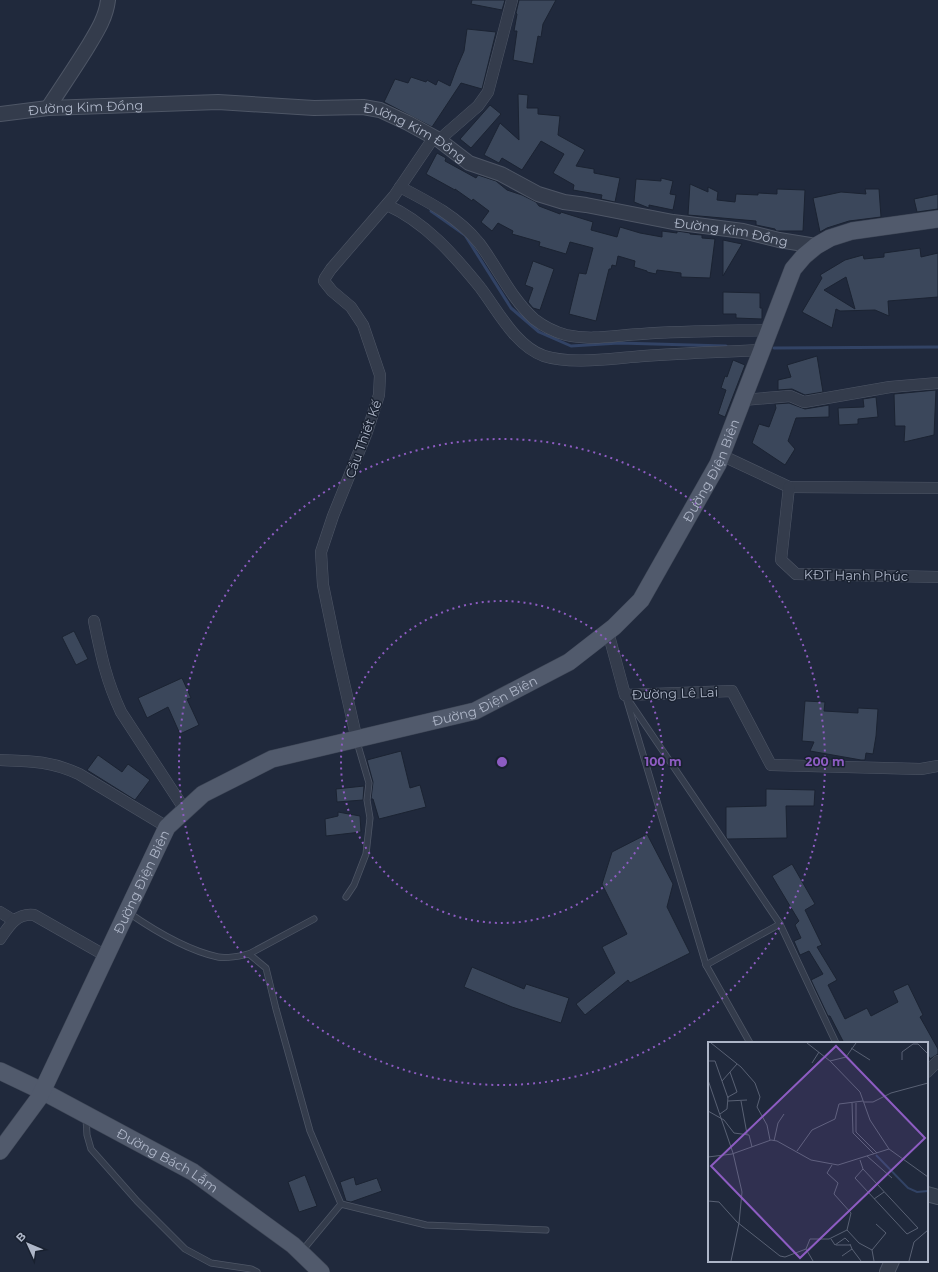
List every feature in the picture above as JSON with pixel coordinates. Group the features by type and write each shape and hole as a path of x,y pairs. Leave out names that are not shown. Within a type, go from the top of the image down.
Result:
{"main road":[{"name":"Đường Điện Biên","path":"0,1151 39,1098 167,828 203,794 272,759 475,711 569,662 608,632 641,600 718,464 793,269 804,256 816,246 830,238 852,231 938,219"},
{"name":"Đường Bách Lẫm","path":"0,1071 42,1091 193,1172 293,1245 321,1272"}],"street":[{"path":"48,108 98,29 106,11 108,0"},
{"name":"Cầu Thiết Kế","path":"356,740 323,585 321,552 367,432 379,395 380,375 363,325 351,307 324,281 331,269 387,205 436,138 478,106 488,92 512,0"},
{"name":"Đường Kim Đồng","path":"0,114 48,108 218,102 314,108 363,107 380,110 436,138 469,163 501,174 538,194 564,202 673,222 743,231 779,240 816,246"},
{"path":"400,187 436,206 467,229 479,243 508,289 525,310 535,320 557,332 582,337 601,338 642,334 770,330"},
{"path":"387,205 398,210 416,222 441,243 459,262 500,317 523,343 532,350 544,356 572,361 654,355 762,350"},
{"path":"743,400 790,396 804,402 890,387 938,383"},
{"path":"722,455 789,487 938,488"},
{"name":"KĐT Hạnh Phúc","path":"789,487 781,560 796,574 938,577"},
{"path":"94,621 102,662 113,696 121,712 186,810"},
{"name":"Đường Lê Lai","path":"608,632 625,695 732,691 771,765 921,769 938,766"},
{"path":"0,760 41,762 70,770 167,828"},
{"path":"0,912 14,920"},
{"path":"0,938 14,920 21,915 34,915 106,956"},
{"path":"928,1071 938,1061"},
{"path":"928,1194 938,1197"},
{"path":"887,1272 892,1262"}],"lane":[{"path":"625,695 780,924 836,1042"},
{"path":"625,695 706,965 749,1042"},
{"path":"346,897 354,885 366,854 370,818 367,800 369,783 356,740"},
{"path":"127,912 158,933 219,957 249,954 314,919"},
{"path":"706,965 780,924"},
{"path":"249,954 266,968 310,1130 341,1204"},
{"path":"86,1115 87,1135 91,1149 137,1201 185,1249 211,1263 251,1269 257,1272"},
{"path":"341,1204 426,1225 546,1230"},
{"path":"301,1252 341,1204"}],"building":[{"path":"472,0 505,0 502,10 471,4"},
{"path":"519,0 556,0 543,24 541,37 538,36 533,64 513,60 517,31 514,31"},
{"path":"467,29 496,32 482,89 461,83 432,127 384,102 395,79 408,83 411,77 426,82 427,80 436,85 438,80 450,86 464,51"},
{"path":"518,94 528,95 527,108 538,108 538,114 560,116 558,135 585,150 576,166 594,169 594,173 620,178 615,202 601,199 602,195 573,190 574,185 553,173 564,154 541,141 522,170 502,158 499,163 484,155 500,123 519,140"},
{"path":"490,105 501,114 471,148 460,139"},
{"path":"437,153 446,158 445,161 476,178 478,175 496,181 507,190 536,202 539,206 560,214 561,212 593,222 591,230 617,237 620,227 640,233 662,237 662,231 677,233 677,231 702,235 702,238 715,239 710,278 681,277 681,273 657,270 656,274 647,272 634,267 635,261 618,256 616,266 612,265 611,269 609,269 596,321 569,314 579,273 586,274 593,248 570,242 566,254 539,246 540,242 512,234 513,231 498,223 492,231 481,222 489,211 473,199 472,201 455,189 426,174"},
{"path":"661,178 673,181 670,194 676,195 673,210 649,205 649,208 634,202 636,179 661,181"},
{"path":"690,184 708,192 708,187 718,192 717,200 735,202 736,194 777,194 777,189 805,190 803,231 776,231 775,229 756,225 756,221 688,215"},
{"path":"865,189 879,189 881,217 849,221 827,228 820,232 813,198 841,192 866,194"},
{"path":"938,194 938,209 917,212 914,199"},
{"path":"723,240 742,244 723,276"},
{"path":"920,248 921,257 938,253 938,297 888,301 889,316 875,310 840,311 836,309 832,328 802,312 822,278 820,275 845,260 863,255 864,259 884,257 884,253","holes":["846,277 855,309 824,290"]},
{"path":"533,261 554,269 540,310 533,308 528,302 533,288 525,285"},
{"path":"723,292 760,293 762,319 736,318 736,314 723,314"},
{"path":"817,356 823,392 805,395 792,389 778,390 778,380 791,377 787,365"},
{"path":"733,360 745,365 725,417 718,414 726,390 721,388"},
{"path":"936,390 934,435 904,442 905,426 895,426 894,394"},
{"path":"876,397 878,417 858,419 858,424 839,425 838,408 864,407 863,399"},
{"path":"789,403 805,409 829,405 829,417 796,418 788,441 795,449 785,465 752,443 759,424 769,427 776,408 775,404"},
{"path":"74,631 88,659 76,665 62,637"},
{"path":"182,678 191,698 187,699 199,725 180,734 168,707 147,718 138,698"},
{"path":"805,701 825,702 824,711 858,713 858,708 878,709 873,754 866,753 865,760 861,760 810,751 814,742 802,741"},
{"path":"401,751 410,788 420,785 426,807 379,819 373,799 371,799 373,782 367,760"},
{"path":"98,755 122,772 128,764 150,780 135,800 87,770"},
{"path":"364,786 363,800 337,802 336,789"},
{"path":"766,789 815,790 814,806 786,806 787,838 727,839 726,807 766,806"},
{"path":"338,812 360,816 361,832 326,836 325,819 338,816"},
{"path":"647,834 673,884 667,907 690,953 630,983 628,980 585,1015 576,1004 615,973 602,947 627,934 602,884 612,852"},
{"path":"792,864 815,904 805,910 822,945 817,947 837,980 828,985 845,1019 867,1008 871,1016 898,1002 893,991 908,984 923,1015 920,1017 938,1049 938,1054 930,1059 928,1055 928,1042 843,1042 830,1016 828,1016 811,980 823,974 809,951 800,955 794,941 801,938 795,925 799,921 772,876"},
{"path":"472,967 524,989 526,984 569,998 561,1023 512,1007 464,987"},
{"path":"305,1175 317,1206 299,1212 288,1182"},
{"path":"354,1177 356,1185 377,1178 382,1191 351,1202 346,1201 340,1182"}],"waterway":[{"path":"431,211 465,235 511,308 539,332 571,346 619,343 726,346"},
{"path":"774,348 938,347"}]}
